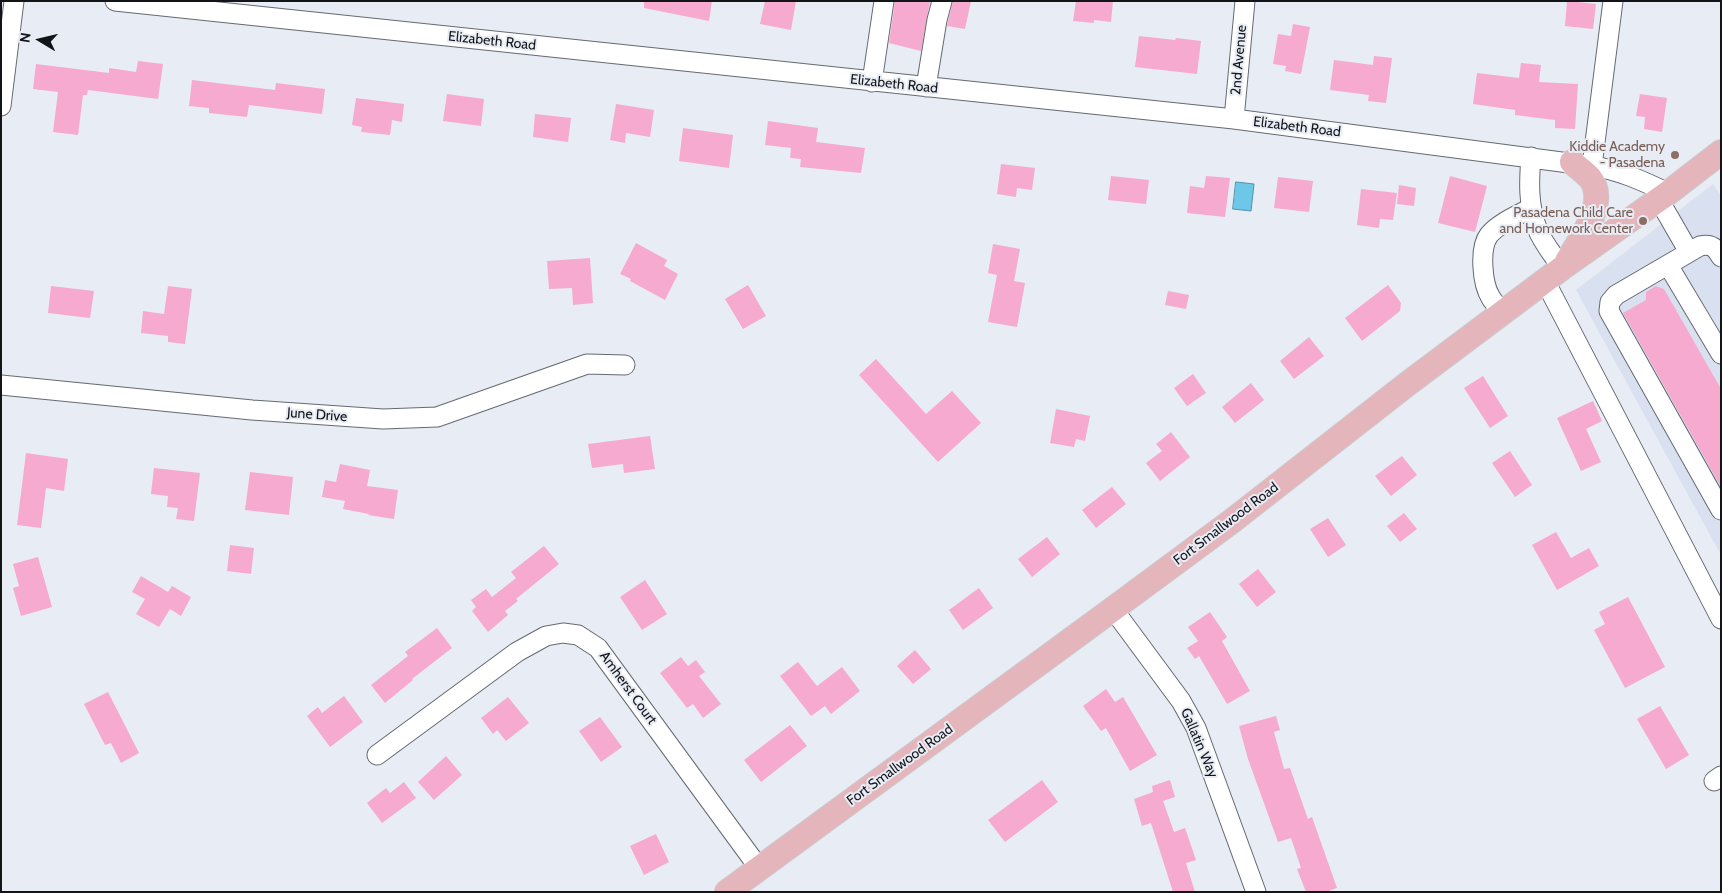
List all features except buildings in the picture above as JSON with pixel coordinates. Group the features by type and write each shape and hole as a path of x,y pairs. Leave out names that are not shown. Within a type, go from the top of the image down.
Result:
{"main road":[{"name":"Fort Smallwood Road","path":"727,892 1113,609 1503,313 1664,196 1721,152"},
{"path":"1554,275 1592,218 1597,197 1582,164"}],"street":[{"path":"1,106 14,1"},
{"name":"Elizabeth Road","path":"114,1 1234,119 1610,169 1632,176 1664,196"},
{"path":"872,82 884,1"},
{"path":"926,87 942,1"},
{"name":"2nd Avenue","path":"1234,119 1245,1"},
{"path":"1582,164 1614,1"},
{"path":"1530,157 1529,187 1531,208 1554,275 1721,619"},
{"path":"1664,196 1689,252"},
{"path":"1503,313 1490,297 1483,277 1483,253 1488,236 1497,228 1531,208"},
{"path":"1721,257 1715,248 1707,245 1700,246 1616,296 1610,302 1609,311 1610,316 1721,510"},
{"path":"1668,265 1721,354"},
{"name":"June Drive","path":"1,385 252,410 383,419 437,417 587,364 625,365"},
{"name":"Gallatin Way","path":"1113,609 1180,701 1196,728 1256,892"},
{"name":"Amherst Court","path":"377,755 517,652 546,636 563,633 578,635 598,648 759,868"}],"shaded area":[{"path":"1713,184 1721,196 1721,555 1576,290"}],"water":[{"path":"1236,182 1254,184 1251,211 1233,209"}],"place":[{"name":"Kiddie Academy - Pasadena","path":"1675,155"},
{"name":"Pasadena Child Care and Homework Center","path":"1643,221"}]}
